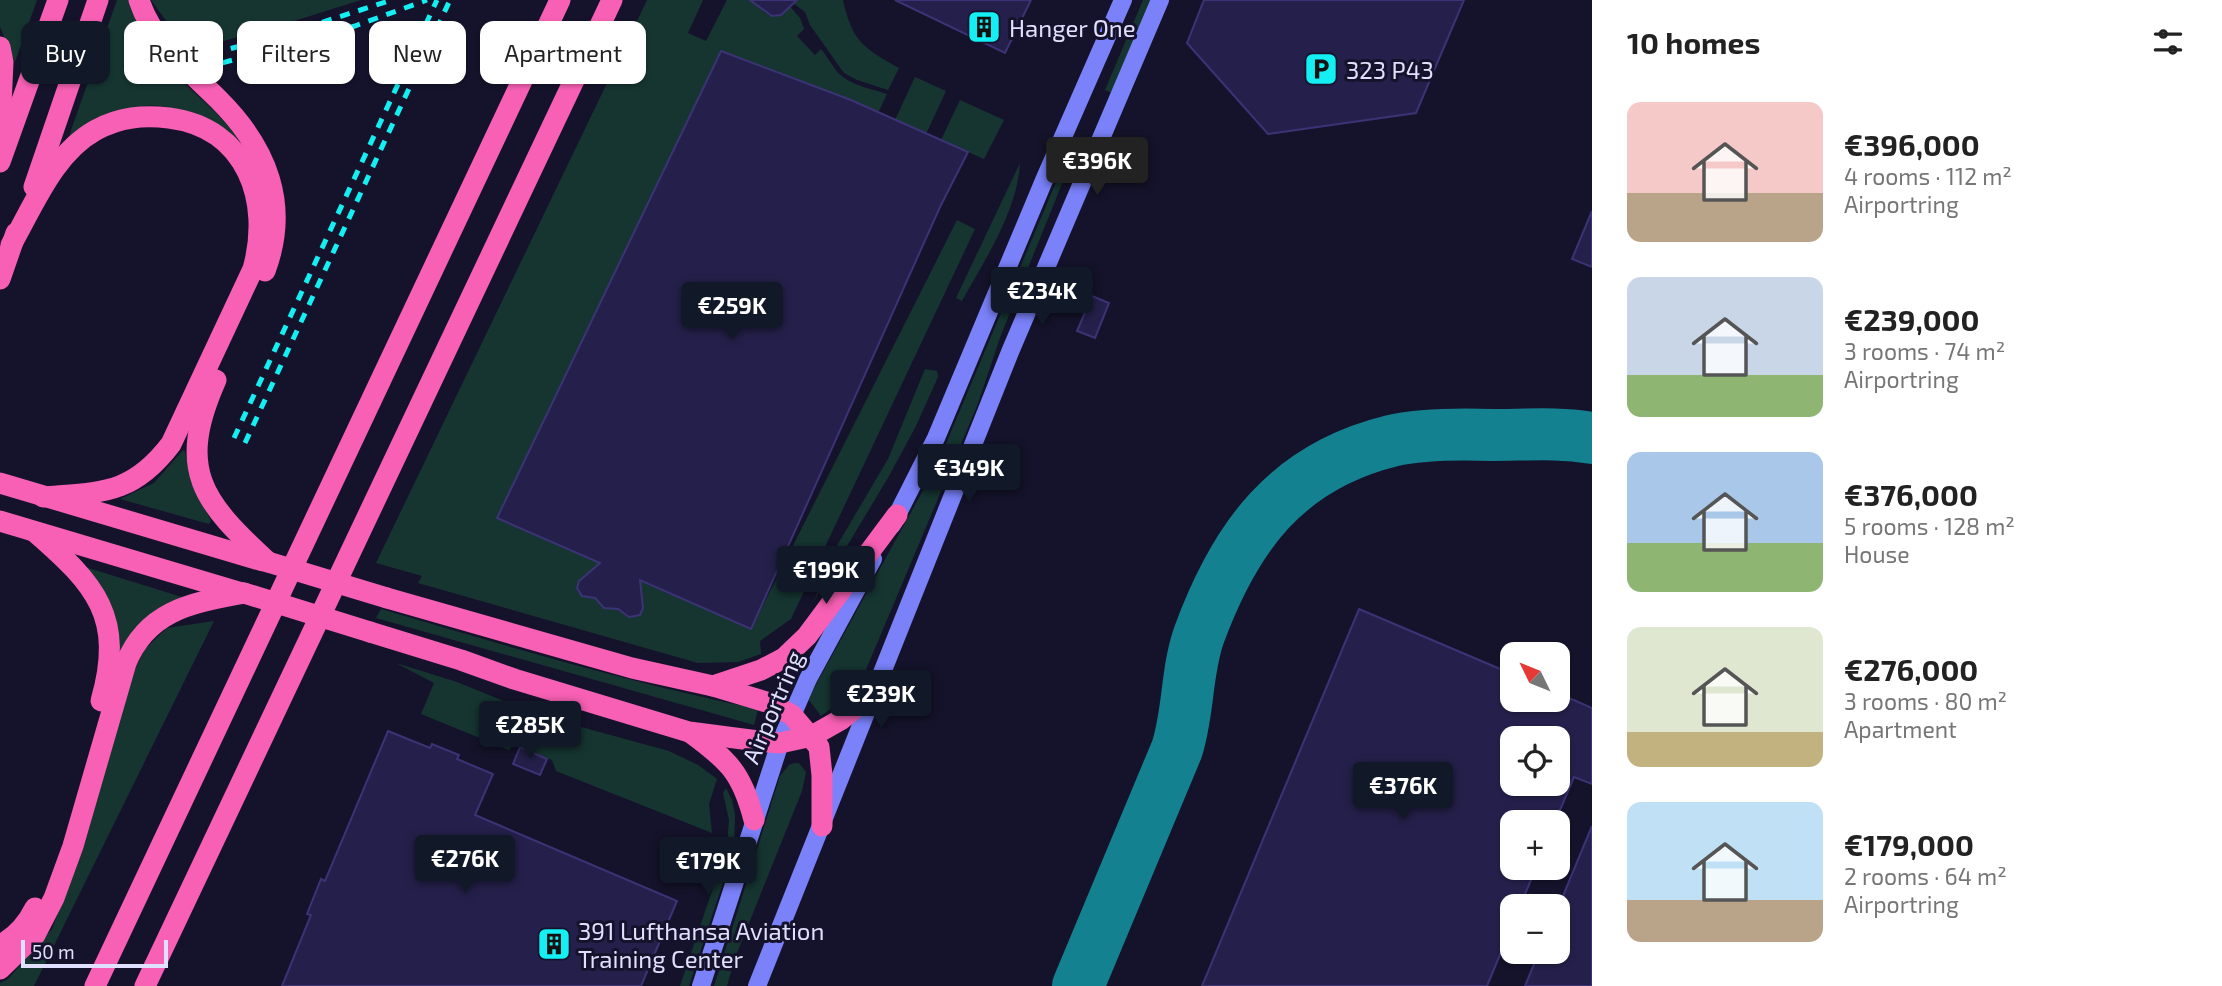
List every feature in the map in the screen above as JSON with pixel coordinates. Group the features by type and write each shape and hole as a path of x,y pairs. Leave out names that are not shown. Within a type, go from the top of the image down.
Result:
{"highway":[{"path":"0,162 58,0"},
{"path":"0,279 36,183 98,0"},
{"path":"139,0 147,21 158,38 220,102 258,149 272,188 275,232 271,254 213,388 197,438 197,462 201,482 221,516 268,562"},
{"path":"95,986 560,0"},
{"path":"145,986 612,0"},
{"path":"0,47 3,62 0,128"},
{"path":"11,245 67,153 95,131 112,122 132,117 178,119 212,134 230,147 245,166 259,207 260,238 253,269 184,419 164,453 141,476 128,484 98,492 43,497"},
{"path":"1,483 387,598 632,668 713,685 771,703 792,715 819,747 822,760 822,826"},
{"path":"713,685 761,670 784,658 807,636 897,515"},
{"path":"0,521 211,591 244,593 689,732 780,743 812,736 842,719 877,690"},
{"path":"0,945 22,928 31,916 48,879 107,678 111,649 107,624 95,594 60,554 35,532"},
{"path":"0,969 35,935 54,898 64,873 131,651 145,631 164,616 211,591"},
{"path":"689,732 729,764 747,795 754,820"}],"street":[{"name":"Airportring","path":"701,986 780,743 808,679 936,438 1045,177 1123,0"},
{"path":"757,986 1010,352 1160,0"}],"green space":[{"path":"0,0 37,0 30,21 21,21 21,45 15,62 0,27"},
{"path":"117,0 129,0 139,21 124,21 124,84 185,84 224,121 239,141 237,143 189,116 160,106 119,111 92,122 69,136 87,84 110,84 110,21"},
{"path":"151,0 361,0 294,21 237,21 237,37 223,41 223,21 166,21"},
{"path":"647,0 703,0 688,33 706,41 727,0 762,0 764,12 772,16 781,14 788,4 800,18 804,29 797,36 815,55 821,49 846,79 887,94 878,113 721,51 497,517 751,629 957,220 975,229 791,619 760,641 761,654 738,662 698,663 418,583 422,576 376,563 607,84 646,84 646,21 637,21"},
{"path":"789,0 843,0 850,25 861,42 876,55 899,68 888,90 844,73 810,25 805,12"},
{"path":"1143,0 1154,0 1112,93 1105,90"},
{"path":"915,77 946,91 926,134 895,120"},
{"path":"960,100 1004,120 984,159 941,140"},
{"path":"1067,156 1072,159 1001,335 977,406 865,672 847,697 821,716 809,700 812,692 937,465"},
{"path":"1020,163 1018,181 1006,217 962,301 956,298"},
{"path":"925,369 937,371 938,377 916,426 814,601 835,549 888,459"},
{"path":"183,450 191,481 211,521 209,524 120,499 154,483"},
{"path":"85,567 182,597 160,608 118,661"},
{"path":"381,609 616,676 758,709 754,725 376,618"},
{"path":"214,621 34,986 0,986 52,929 86,840 131,677 145,649 167,628"},
{"path":"396,663 457,682 541,716 669,751 698,765 717,779 709,804 712,833 556,771 552,760 513,745 509,750 421,714 434,683"},
{"path":"794,763 799,763 806,772 802,791 735,958 727,986 714,986 780,776"},
{"path":"726,788 735,815 734,849 689,986 680,986 727,846 729,820 723,793"}],"building":[{"path":"750,0 797,0 781,15 772,16"},
{"name":"Hanger One","path":"895,0 1031,0 1005,53"},
{"name":"323 P43","path":"1204,0 1464,0 1416,113 1268,134 1187,43"},
{"path":"721,51 851,100 968,152 940,207 751,629 640,580 643,608 640,615 629,617 618,609 604,608 595,598 582,596 577,588 579,581 600,563 497,518"},
{"path":"1592,211 1592,267 1572,259"},
{"path":"1092,296 1109,303 1095,338 1077,331"},
{"path":"1359,609 1500,669 1500,712 1570,712 1570,698 1592,708 1592,784 1574,777 1570,786 1570,726 1500,726 1500,796 1566,796 1560,810 1500,810 1500,880 1531,880 1525,894 1500,894 1500,955 1487,986 1202,986"},
{"path":"388,731 430,748 432,744 459,755 457,759 493,774 475,815 677,901 641,986 282,986 311,915 307,914 321,879 325,881"},
{"path":"520,747 547,759 540,775 513,764"},
{"path":"1592,826 1592,986 1525,986 1534,964 1570,964 1570,894 1564,894"}],"taxiway":[{"path":"1078,986 1177,749 1195,649 1213,600 1229,567 1269,511 1294,488 1322,468 1354,453 1391,441 1454,435 1555,434 1592,438"}],"railway":[{"path":"223,50 279,36 392,0"},
{"path":"223,63 355,26 427,0"},
{"path":"234,438 437,0"},
{"path":"245,443 450,0"}],"place":[{"name":"Hanger One","path":"984,27"},
{"name":"323 P43","path":"1321,69"},
{"name":"391 Lufthansa Aviation Training Center","path":"554,944"}]}
